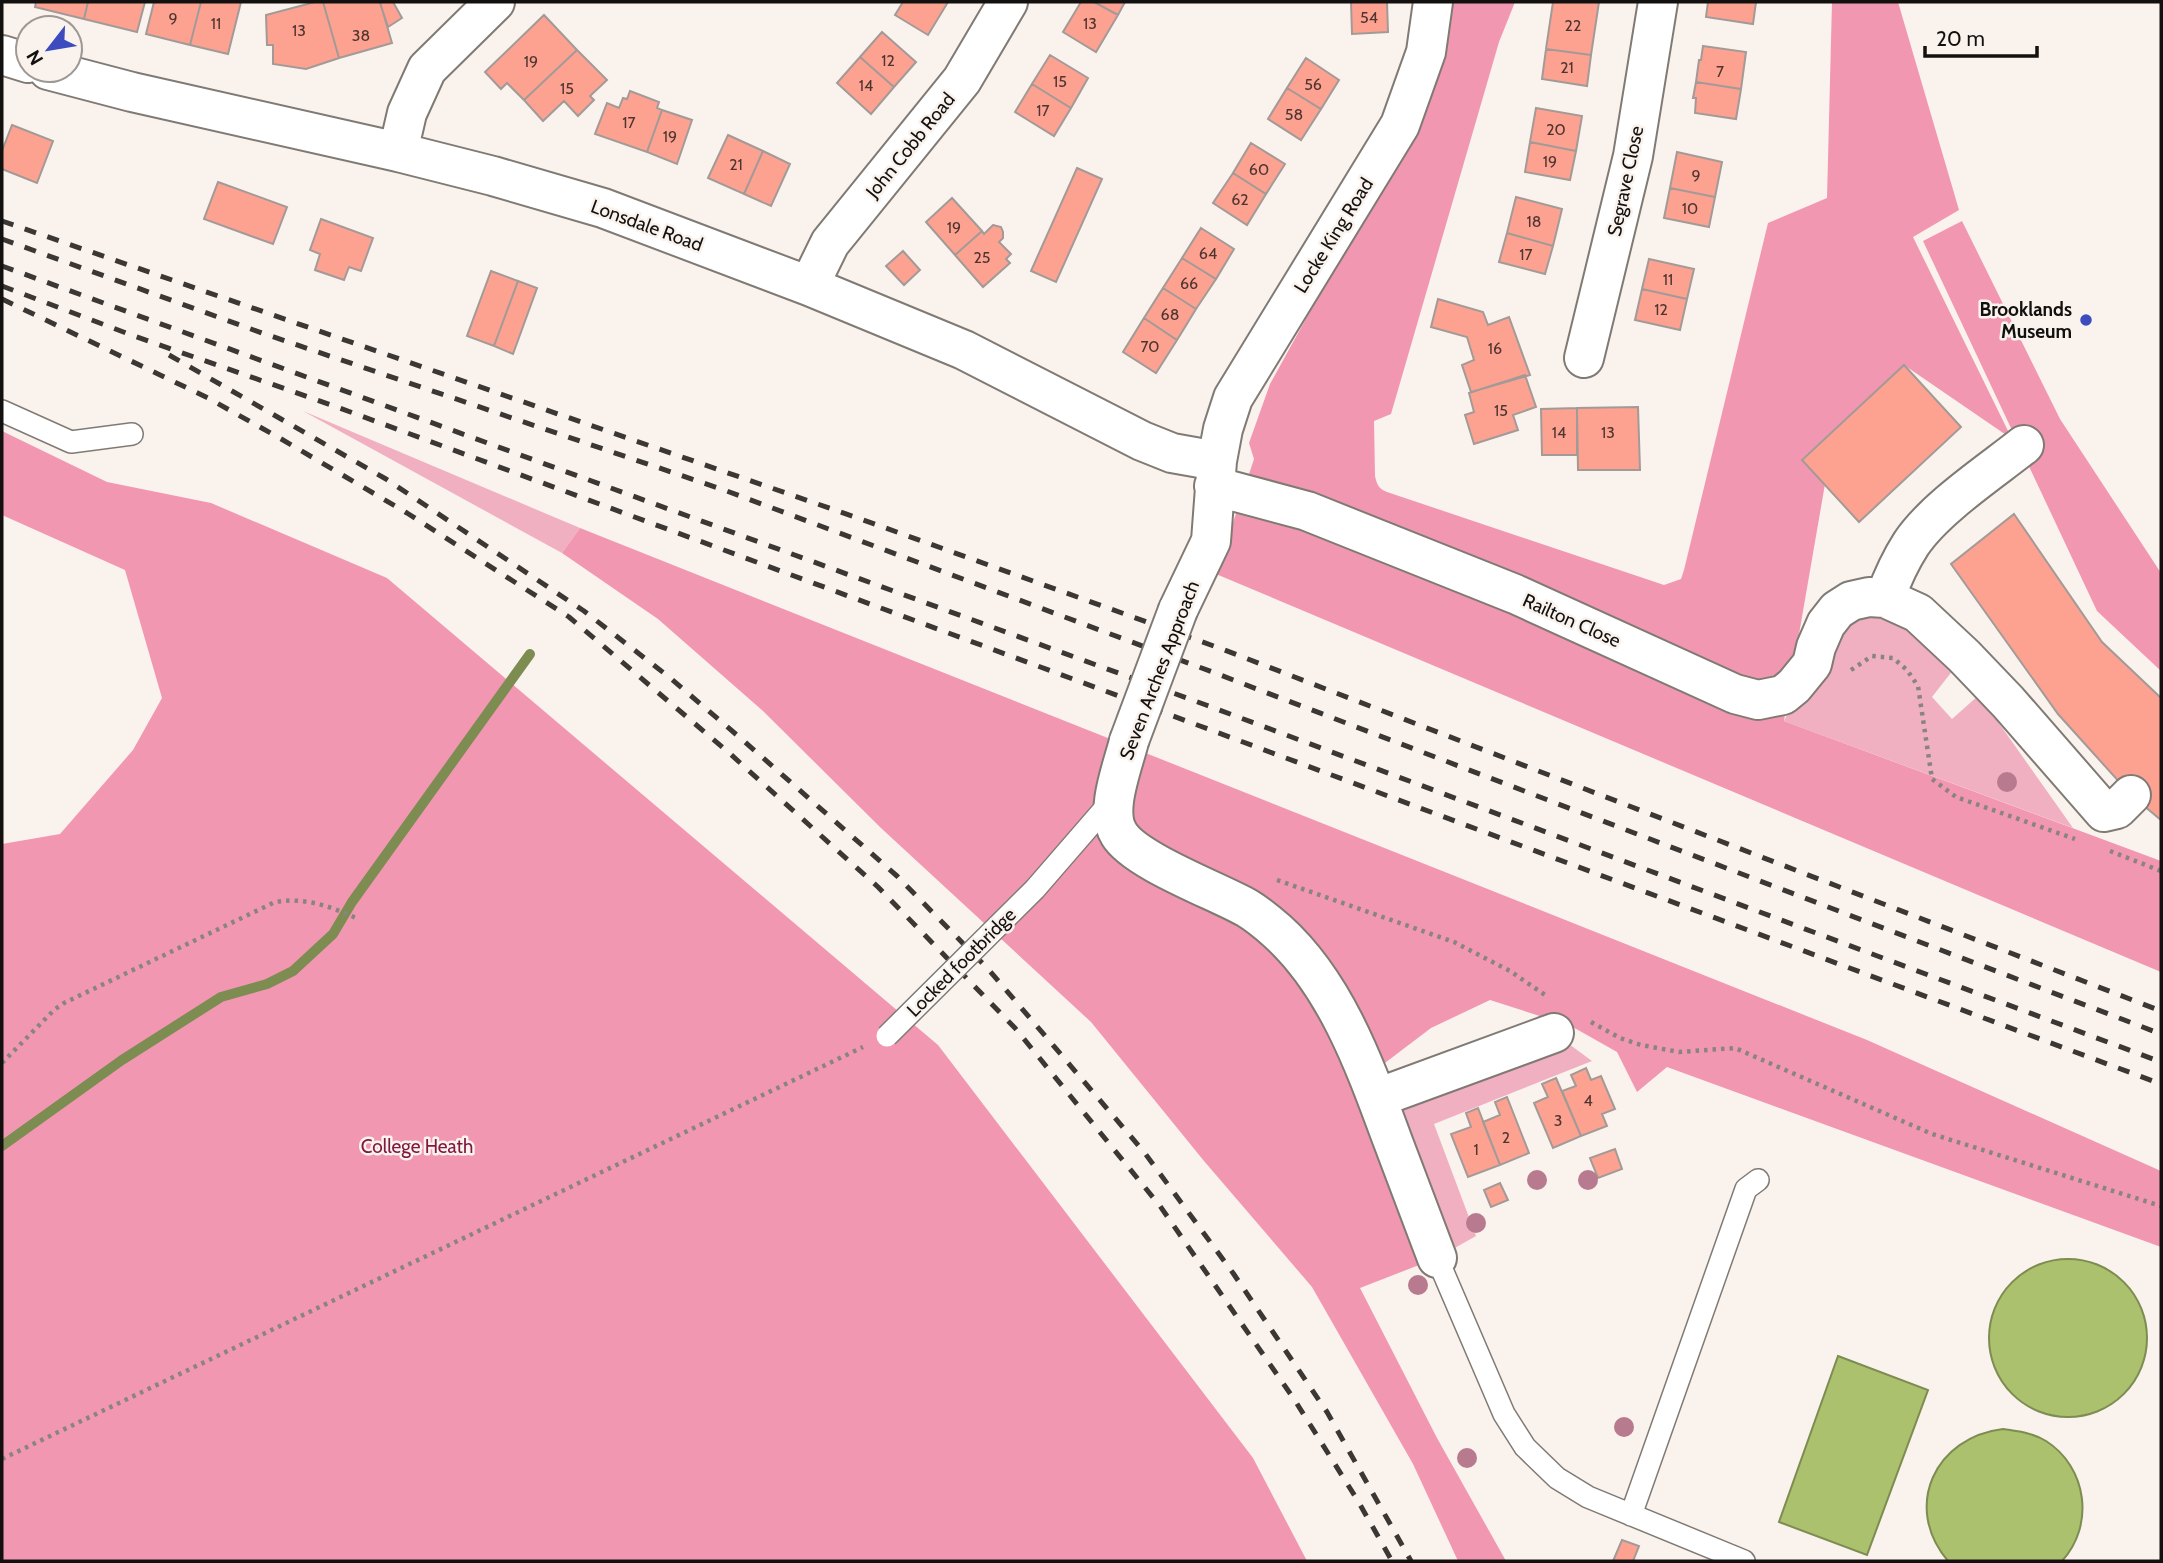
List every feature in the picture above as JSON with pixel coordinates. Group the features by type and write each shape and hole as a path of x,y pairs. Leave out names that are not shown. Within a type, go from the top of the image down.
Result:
{"street":[{"path":"398,152 407,113 427,69 495,2"},
{"name":"John Cobb Road","path":"809,286 830,243 962,80 1008,2"},
{"name":"Locke King Road","path":"1216,474 1223,429 1233,398 1401,125 1426,52 1433,2"},
{"name":"Segrave Close","path":"1584,358 1633,156 1658,2"},
{"name":"Lonsdale Road","path":"84,79 398,152 603,208 809,286 964,350 1142,441 1216,474"},
{"path":"1885,598 1893,576 1912,542 1941,510 2024,445"},
{"name":"Railton Close","path":"1216,474 1515,594 1735,694 1758,700 1783,695 1794,686 1812,664 1821,636 1837,610 1851,601 1869,597 1885,598 1918,613 1964,656 2104,812 2117,809 2131,795"},
{"name":"Seven Arches Approach","path":"1216,474 1212,541 1178,610 1129,741 1113,808 1116,830 1133,849 1249,909 1277,931 1311,968 1369,1075 1437,1258"},
{"path":"1377,1098 1554,1017"}],"lane":[{"path":"2,411 71,442 132,434"},
{"name":"Locked footbridge","path":"887,1036 1035,889 1115,797"},
{"path":"1631,1516 1746,1189 1758,1180"},
{"path":"1437,1258 1504,1414 1525,1447 1558,1478 1588,1497 1744,1561"}],"path":[{"path":"1846,679 1851,668 1872,656 1893,658 1907,670 1918,686 1932,779 1956,797 2080,841"},
{"path":"2103,849 2161,871"},
{"path":"1272,878 1454,942 1510,971 1554,1017"},
{"path":"2,1063 64,1003 275,902 304,900 356,918"},
{"path":"2,1459 887,1036"},
{"path":"1620,1038 1679,1052 1735,1048 1932,1134 2161,1206"}],"shaded area":[{"path":"303,411 580,528 562,553"},
{"path":"1885,598 1964,656 1932,697 1952,719 1979,695 2073,828 1784,721 1837,610"},
{"path":"1554,1033 1592,1061 1434,1124 1476,1236 1437,1258 1377,1098"},
{"path":"2068,1259 2098,1265 2124,1282 2141,1308 2147,1338 2141,1368 2124,1394 2098,1411 2068,1417 2038,1411 2012,1394 1995,1368 1989,1338 1995,1308 2012,1282 2038,1265"},
{"path":"1838,1356 1928,1390 1867,1555 1779,1522"},
{"path":"2003,1429 2031,1434 2046,1441 2060,1452 2078,1481 2082,1497 2079,1531 2062,1561 1948,1561 1934,1540 1928,1519 1927,1498 1933,1478 1944,1460 1959,1445 1979,1435"}],"green space":[{"path":"1447,2 1515,2 1499,42 1391,414 1374,421 1377,482 1380,488 1387,492 1664,585 1681,579 1684,570 1768,223 1827,198 1832,2 1898,2 1959,210 1913,237 2012,439 1904,365 1802,459 1825,484 1784,721 2161,861 2161,972 1216,574 1254,459 1249,443 1270,384 1399,150"},
{"path":"1962,221 2060,419 2161,573 2161,671 2097,611 1923,241"},
{"name":"College Heath","path":"2,431 107,482 211,503 387,578 938,1045 1253,1458 1307,1561 2,1561 2,844 60,834 133,750 162,698 125,570 2,515"},
{"path":"580,528 1867,1040 2161,1171 2161,1247 1667,1067 1637,1092 1617,1052 1571,1026 1490,1000 1431,1028 1369,1075 1437,1258 1360,1288 1437,1438 1506,1561 1458,1561 1413,1464 1312,1287 1204,1161 1091,1022 881,828 763,711 658,619 562,553"}],"building":[{"path":"36,2 88,2 84,19 84,14 64,14 35,7"},
{"path":"88,2 145,2 137,32 84,19"},
{"path":"154,2 201,2 190,45 146,34"},
{"path":"201,2 241,2 228,54 190,45"},
{"path":"323,2 339,58 306,69 273,64 273,45 267,45 266,15"},
{"path":"323,2 380,2 392,43 339,58"},
{"path":"393,2 402,18 388,27 380,3"},
{"path":"903,2 948,2 928,35 895,15"},
{"path":"1081,2 1094,2 1118,15 1096,52 1063,32"},
{"path":"1094,2 1125,2 1118,15"},
{"path":"1351,2 1387,2 1388,32 1352,34"},
{"path":"1553,2 1599,2 1591,55 1546,49"},
{"path":"1708,2 1756,2 1753,24 1706,17"},
{"path":"544,15 577,50 524,100 507,83 501,89 485,72"},
{"path":"882,32 916,62 894,87 860,57"},
{"path":"1703,46 1746,52 1741,89 1696,82"},
{"path":"1546,49 1591,55 1587,86 1542,79"},
{"path":"577,50 607,80 590,96 594,100 578,116 564,101 543,121 524,100"},
{"path":"1050,55 1088,78 1071,108 1032,84"},
{"path":"860,57 894,87 871,114 837,83"},
{"path":"1306,58 1339,80 1321,109 1287,88"},
{"path":"1696,82 1741,89 1736,119 1695,113 1696,98 1693,98"},
{"path":"1032,84 1071,108 1054,136 1015,112"},
{"path":"1287,88 1321,109 1301,140 1268,119"},
{"path":"630,91 659,102 657,108 662,110 647,152 595,134 607,103 619,108"},
{"path":"1536,108 1582,116 1576,151 1530,142"},
{"path":"662,110 692,120 677,164 647,152"},
{"path":"12,125 53,141 37,183 2,169 2,151"},
{"path":"728,135 763,151 744,194 708,178"},
{"path":"1530,142 1576,151 1570,180 1525,172"},
{"path":"1251,143 1285,164 1266,194 1233,173"},
{"path":"763,151 790,164 771,206 744,194"},
{"path":"1677,152 1722,162 1715,197 1670,188"},
{"path":"1077,168 1102,179 1056,282 1031,271"},
{"path":"1233,173 1266,194 1247,225 1213,203"},
{"path":"218,182 287,207 273,244 204,219"},
{"path":"1670,188 1715,197 1709,227 1664,218"},
{"path":"1516,197 1562,209 1553,246 1507,233"},
{"path":"952,198 982,231 955,255 926,222"},
{"path":"321,219 373,238 361,271 349,267 344,280 315,270 320,254 310,250"},
{"path":"993,225 1001,227 1003,238 999,242 1011,254 1006,259 1010,263 983,287 955,255 982,231 984,234"},
{"path":"1201,228 1234,249 1216,279 1182,258"},
{"path":"1507,233 1553,246 1545,274 1499,262"},
{"path":"903,251 920,270 904,285 886,266"},
{"path":"1182,258 1216,279 1196,309 1163,288"},
{"path":"1649,259 1694,269 1687,299 1642,289"},
{"path":"491,271 518,281 494,346 467,336"},
{"path":"518,281 537,288 513,354 494,346"},
{"path":"1163,288 1196,309 1177,340 1144,318"},
{"path":"1642,289 1687,299 1680,330 1635,320"},
{"path":"1438,299 1483,312 1488,325 1509,317 1530,375 1471,392 1462,365 1474,360 1467,337 1431,327"},
{"path":"1144,318 1177,340 1156,373 1123,352"},
{"path":"1904,365 1961,427 1859,522 1802,460"},
{"path":"1525,375 1536,407 1513,415 1518,430 1474,444 1465,415 1474,412 1469,393"},
{"path":"1638,407 1640,470 1578,470 1577,408"},
{"path":"1577,408 1577,455 1542,455 1541,409"},
{"path":"2014,514 2102,642 2161,698 2161,820 2131,795 2058,714 1951,564"},
{"path":"1586,1068 1591,1080 1601,1076 1615,1109 1602,1114 1607,1126 1581,1136 1562,1091 1576,1086 1571,1075"},
{"path":"1556,1078 1581,1136 1553,1148 1534,1103 1548,1097 1542,1084"},
{"path":"1507,1097 1529,1153 1500,1165 1483,1122 1500,1115 1495,1102"},
{"path":"1478,1108 1500,1165 1468,1177 1451,1134 1471,1127 1466,1113"},
{"path":"1615,1149 1622,1169 1598,1178 1590,1158"},
{"path":"1500,1183 1508,1200 1491,1207 1484,1190"},
{"path":"1622,1540 1639,1546 1633,1561 1613,1561"}],"waterway":[{"path":"2,1146 122,1060 221,997 267,984 293,971 333,934 352,902 530,654"}],"railway":[{"path":"2,221 855,517 1222,649 2161,1011"},
{"path":"2,239 262,333 724,490 1215,673 2161,1034"},
{"path":"2,266 1206,705 2161,1062"},
{"path":"2,286 134,336 337,407 2161,1084"},
{"path":"2,299 208,398 283,440 407,513 569,617 727,751 878,887 1015,1028 1160,1206 1294,1399 1392,1561"},
{"path":"169,355 386,479 584,611 669,677 897,876 989,970 1144,1152 1233,1273 1327,1412 1411,1561"}],"place":[{"name":"Brooklands Museum","path":"2086,320"}]}
